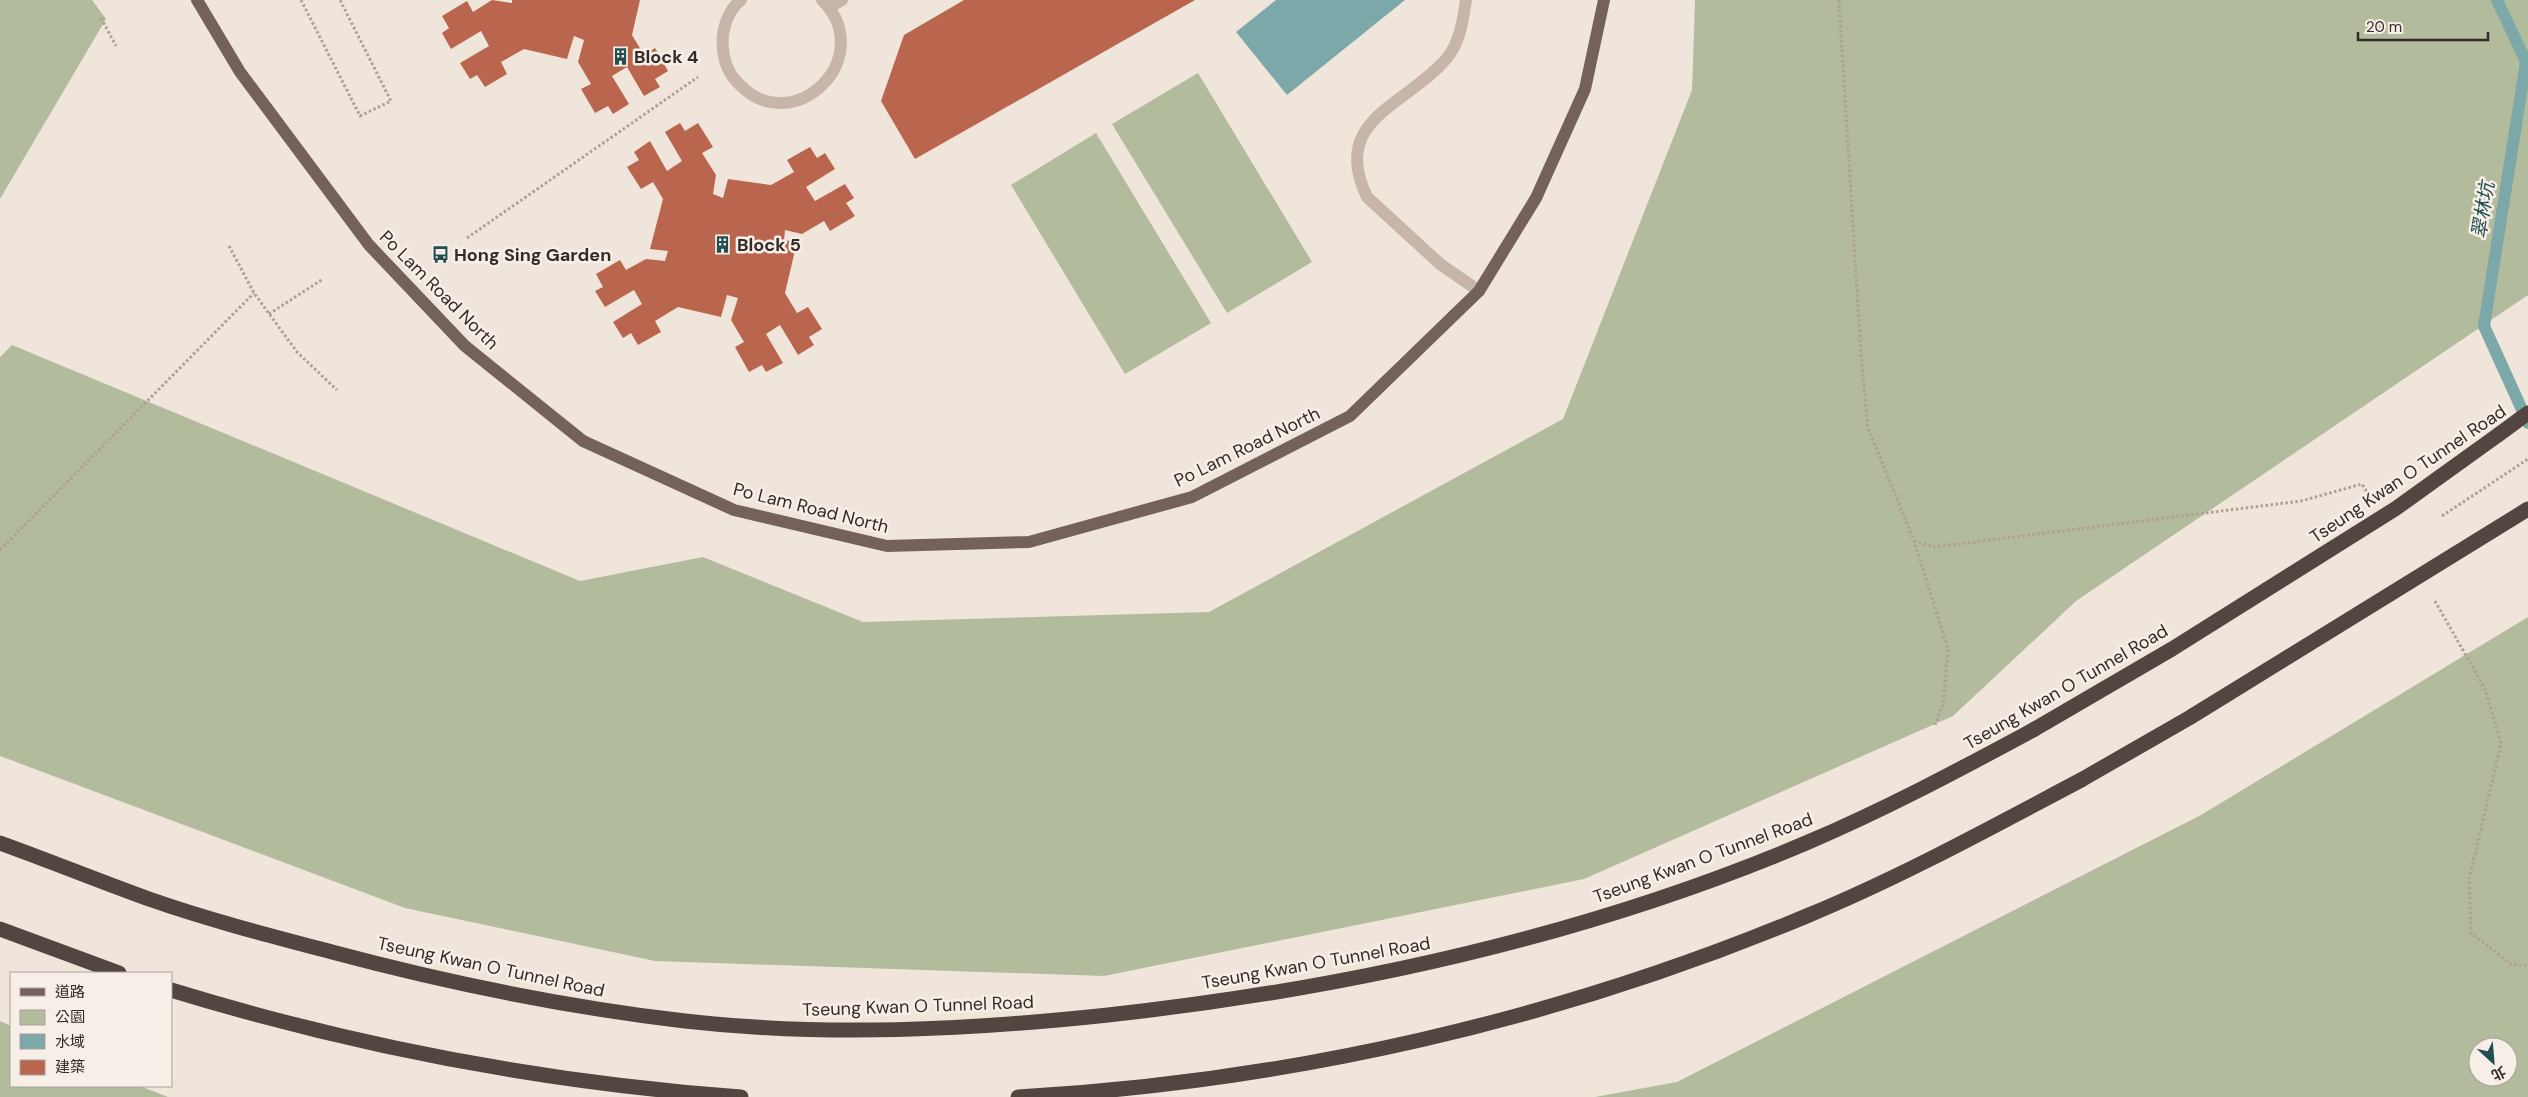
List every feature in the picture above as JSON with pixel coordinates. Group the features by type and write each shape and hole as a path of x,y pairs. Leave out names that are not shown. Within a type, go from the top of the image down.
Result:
{"highway":[{"name":"Tseung Kwan O Tunnel Road","path":"0,843 153,900 269,935 398,969 527,998 689,1021 771,1028 877,1030 959,1027 1144,1011 1277,993 1385,973 1494,947 1624,909 1727,874 1805,844 1948,776 2033,730 2172,648 2396,509 2528,414"},
{"path":"1018,1097 1102,1091 1271,1069 1408,1043 1568,1002 1717,952 1811,915 1926,860 2081,780 2189,718 2528,508"},
{"path":"0,929 116,972"},
{"path":"172,990 310,1029 486,1066 594,1083 741,1097"}],"main road":[{"name":"Po Lam Road North","path":"197,0 240,72 369,245 465,346 583,441 734,510 887,546 1029,542 1192,497 1350,416 1479,291 1536,198 1585,89 1604,0"}],"lane":[{"path":"741,0 727,19 722,39 724,59 732,77 745,90 761,99 780,103 799,100 816,92 830,79 838,62 841,43 838,24 825,4 842,0"},
{"path":"1466,0 1456,45 1447,58 1382,111 1368,126 1359,141 1356,157 1360,183 1367,197 1440,264 1479,291"}],"path":[{"path":"301,0 360,116 391,101 340,0"},
{"path":"1838,0 1861,355 1868,428 1914,541 1948,649 1943,705 1935,725"},
{"path":"101,18 116,46"},
{"path":"467,238 724,59"},
{"path":"229,246 254,294 297,352 337,390"},
{"path":"269,314 323,279"},
{"path":"0,550 254,294"},
{"path":"2440,518 2528,459"},
{"path":"1914,541 1935,547 2301,501 2362,484"},
{"path":"2454,630 2485,689 2501,744 2469,879 2471,933 2511,964 2528,966"}],"green space":[{"path":"0,0 92,0 106,19 0,199"},
{"path":"1695,0 2528,0 2528,295 2076,601 1953,716 1584,879 1104,976 655,961 405,908 0,756 0,357 12,345 580,581 703,557 863,622 1209,612 1563,419 1692,90"},
{"path":"1198,73 1312,262 1227,313 1112,124"},
{"path":"1096,133 1211,323 1125,374 1011,185"},
{"path":"2528,617 2528,1097 1595,1097 1677,1082 2201,815"},
{"path":"0,1021 10,1026 10,1087 143,1087 168,1097 0,1097"}],"water":[{"path":"1276,0 1405,0 1287,95 1236,32"}],"building":[{"name":"Block 4","path":"492,0 512,3 512,0 640,0 632,35 644,55 655,48 668,71 655,79 660,87 644,96 627,67 612,76 629,104 613,114 608,106 595,113 581,89 591,84 578,62 584,40 574,36 567,59 524,49 501,62 507,74 485,87 477,75 470,79 460,63 489,46 481,31 451,49 442,33 449,28 442,16 467,1 473,12"},
{"path":"964,0 1195,0 915,159 881,101 904,35"},
{"name":"Block 5","path":"680,123 685,131 698,123 713,147 702,153 716,175 713,194 723,198 728,179 771,185 794,172 787,160 810,147 817,158 825,153 835,169 806,187 815,201 845,184 854,198 846,203 855,216 830,231 824,221 802,234 785,230 784,240 797,242 785,293 797,313 808,307 822,329 809,337 814,345 798,355 780,325 766,334 783,363 766,372 762,365 749,372 735,347 744,342 731,320 738,298 727,295 721,317 678,307 655,321 661,332 638,345 631,333 623,338 613,322 642,304 634,290 605,307 595,291 603,287 596,274 620,260 626,270 646,259 665,261 668,251 650,249 663,199 653,182 641,189 627,167 639,160 634,152 650,141 667,171 682,161 665,132"}],"waterway":[{"name":"翠林坑","path":"2497,0 2526,62 2484,326 2528,423"}],"place":[{"name":"Block 4","path":"620,57"},
{"name":"Block 5","path":"723,245"},
{"name":"Hong Sing Garden","path":"440,255"}]}
